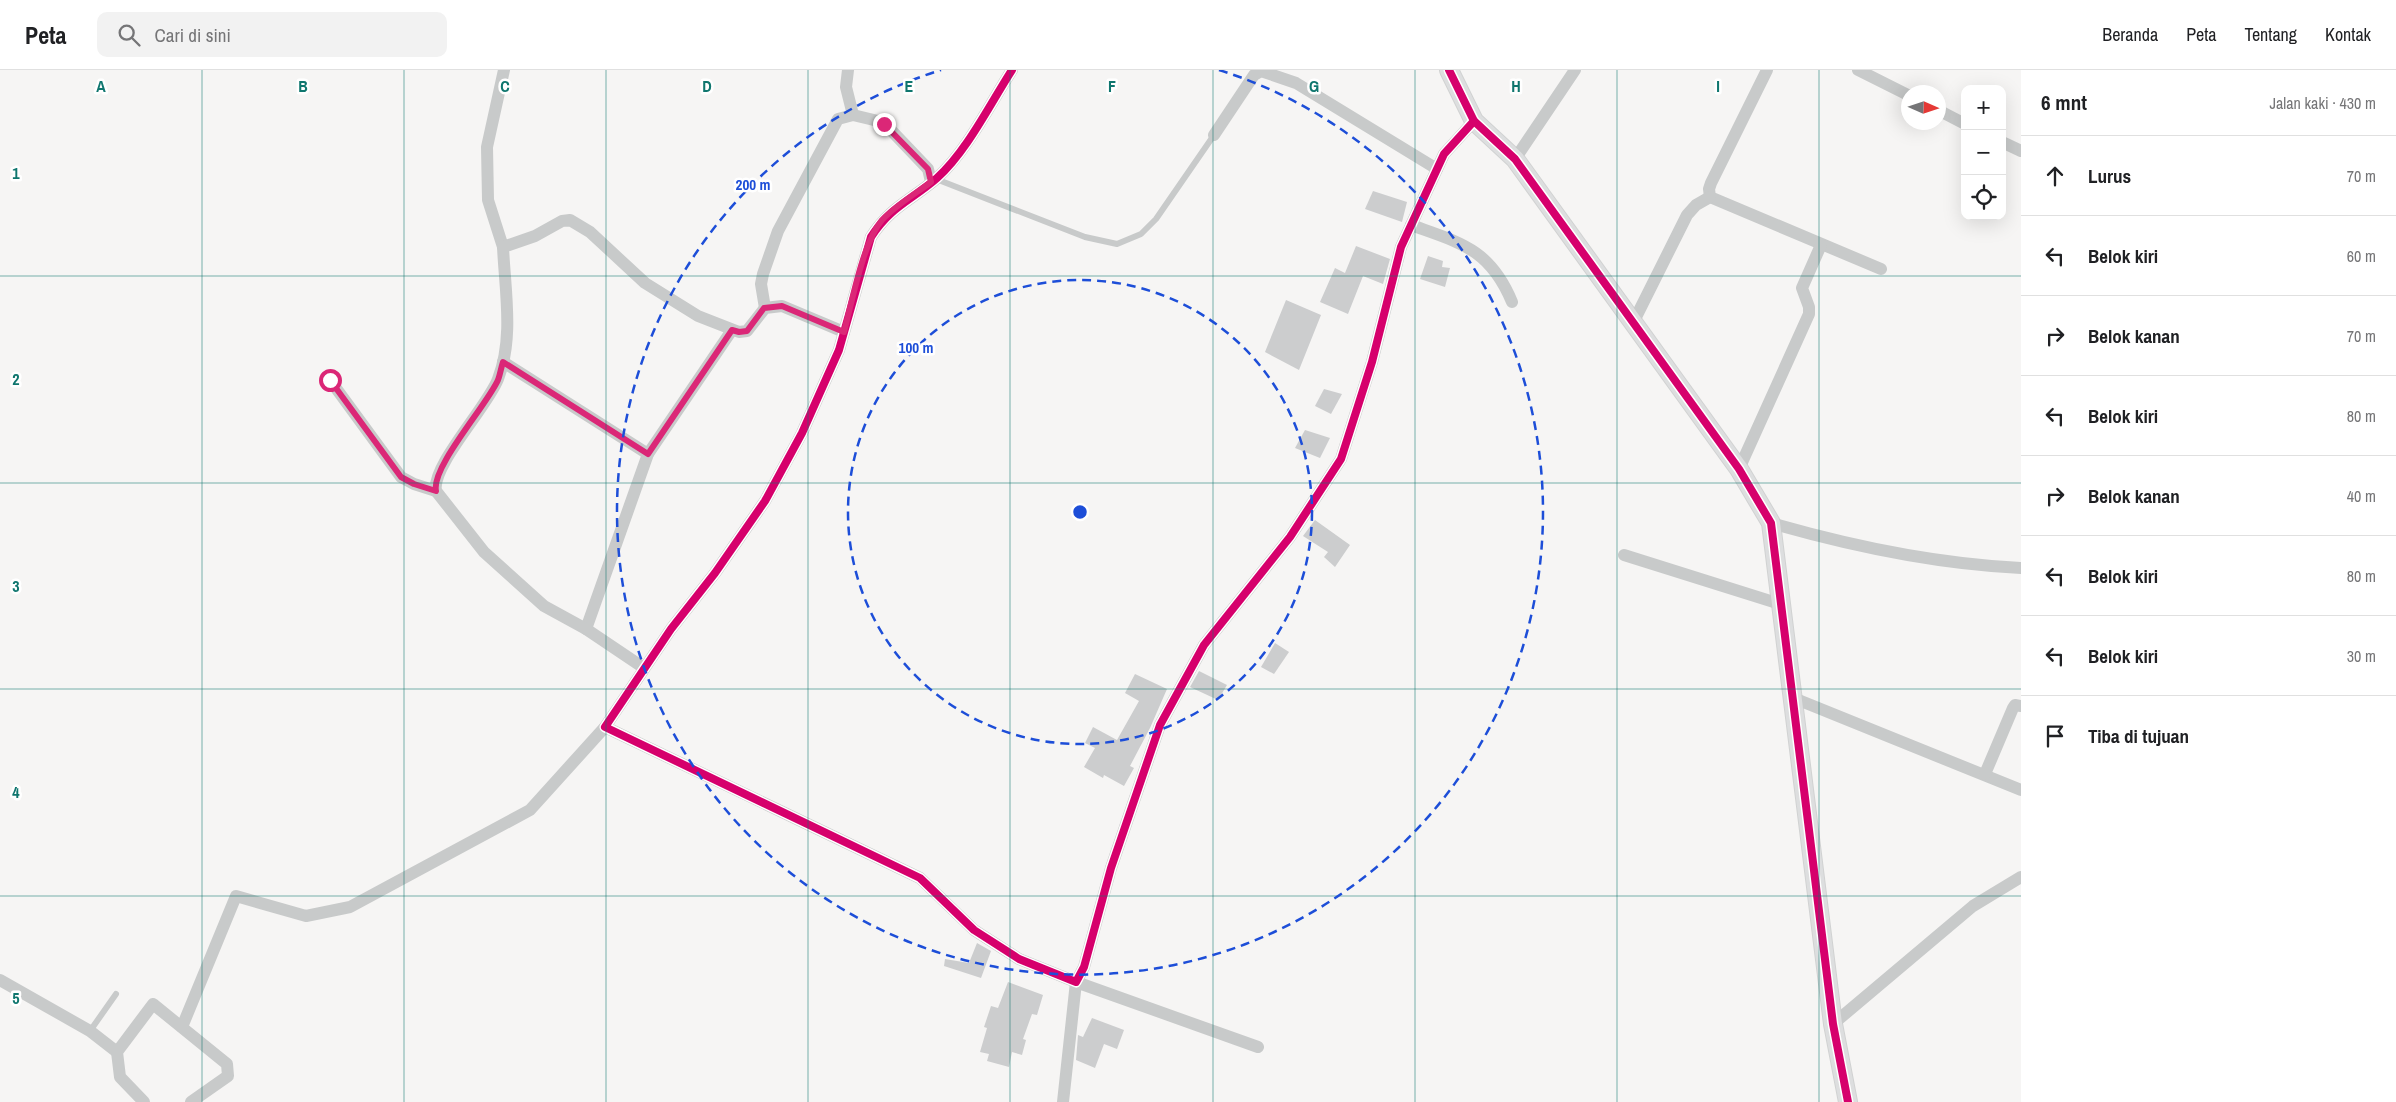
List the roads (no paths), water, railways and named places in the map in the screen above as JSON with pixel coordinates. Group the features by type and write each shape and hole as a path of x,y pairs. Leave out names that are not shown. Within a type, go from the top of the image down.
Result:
{"street":[{"path":"504,70 487,147 488,200 503,247 508,342 498,380 442,467 435,485 436,491 484,552 544,606 586,629 644,668"},
{"path":"848,70 846,87 853,115"},
{"path":"182,1027 236,896 306,916 350,907 530,810 605,727 644,668 766,501 802,434 839,350 871,237 881,221 892,210 933,180 964,146 1012,70"},
{"path":"1449,70 1474,121 1515,159 1739,470 1771,523 1783,605 1791,697 1834,1024 1848,1102"},
{"path":"1515,159 1575,70"},
{"path":"1710,197 1711,183 1767,70"},
{"path":"1858,70 1901,92"},
{"path":"1214,135 1254,76 1260,71 1264,71 1296,83 1437,170"},
{"path":"1946,114 1961,122"},
{"path":"503,247 535,236 562,221 570,220 590,232 645,283 698,316 732,330 739,332 747,331 764,308 761,284 762,274 783,220 834,122 842,116 853,115 878,121 888,127 928,169 933,180"},
{"path":"1063,1102 1076,982 1084,968 1111,868 1160,725 1204,645 1290,537 1341,459 1372,362 1401,246 1444,154 1474,121"},
{"path":"2006,144 2021,151"},
{"path":"1633,323 1687,215 1691,209 1710,197"},
{"path":"1710,197 1882,270"},
{"path":"1411,225 1456,241 1481,255 1504,283 1512,302"},
{"path":"1739,470 1809,314 1809,307 1802,288 1821,245"},
{"path":"764,308 782,306 844,332"},
{"path":"586,629 648,454 732,330"},
{"path":"503,362 648,454"},
{"path":"330,380 401,477 414,484 436,491"},
{"path":"1771,523 1820,537 1914,556 2021,568"},
{"path":"1624,555 1783,605"},
{"path":"1791,697 2021,790"},
{"path":"1985,774 2013,708 2015,705 2021,706"},
{"path":"605,727 920,878 974,930 1019,959 1076,982 1258,1047"},
{"path":"1834,1024 1973,906 2021,877"},
{"path":"0,980 90,1031 117,1052"},
{"path":"144,1102 120,1077 117,1052 152,1005 224,1060 229,1070 228,1076 221,1082 191,1102"}],"lane":[{"path":"933,180 1085,237 1116,244 1141,234 1156,219 1214,135"},
{"path":"90,1031 116,994"}]}
